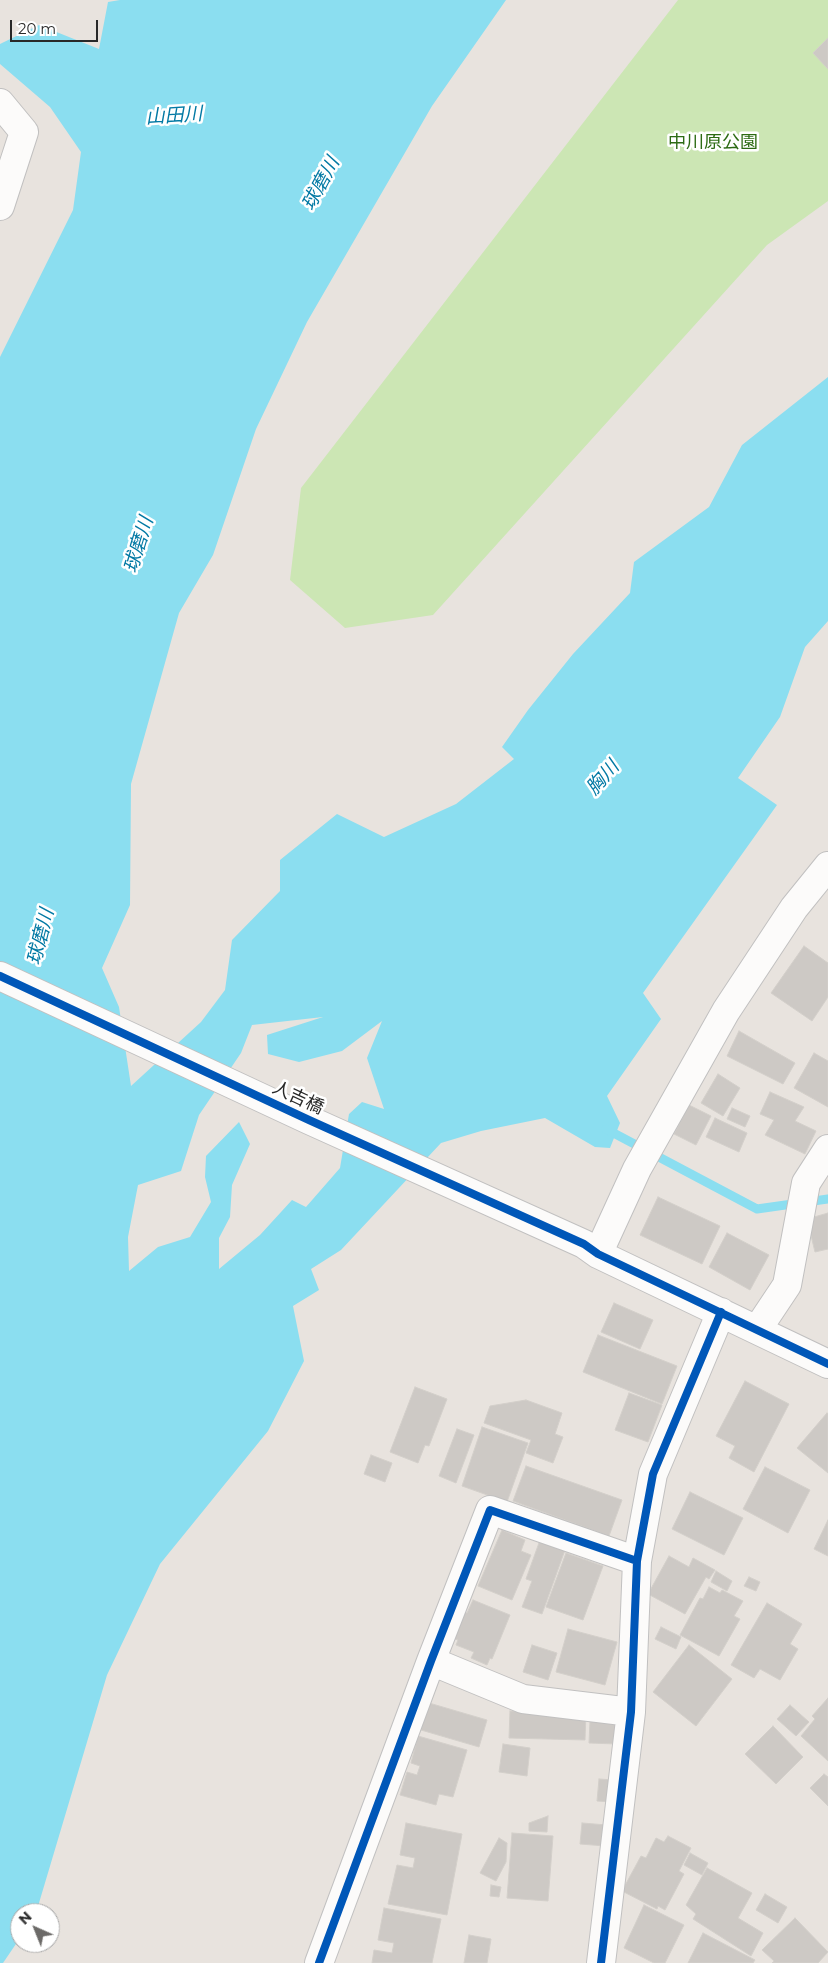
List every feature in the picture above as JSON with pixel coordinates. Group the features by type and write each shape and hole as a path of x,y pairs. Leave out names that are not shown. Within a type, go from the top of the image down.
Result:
{"street":[{"path":"0,103 24,132 0,206"},
{"path":"591,1249 726,1011 794,908 828,866"},
{"name":"人吉橋","path":"0,976 308,1120 591,1249 828,1364"},
{"path":"757,1330 787,1285 806,1183 828,1150"},
{"path":"601,1963 631,1712 637,1560 652,1474 721,1312"},
{"path":"319,1963 431,1661 490,1510 637,1560"},
{"path":"431,1661 523,1699 631,1712"}],"green space":[{"name":"中川原公園","path":"678,0 828,0 828,201 767,245 433,615 345,628 290,580 301,488"}],"water":[{"path":"120,0 506,0 432,106 307,322 256,429 213,555 179,613 131,784 130,905 102,968 119,1007 131,1086 201,1022 225,990 232,940 280,891 280,860 337,814 384,837 456,804 514,759 502,747 528,710 573,654 630,593 634,562 709,507 742,445 828,377 828,621 805,647 780,717 738,778 777,805 643,993 661,1019 607,1096 620,1123 610,1148 595,1147 545,1118 481,1131 441,1143 341,1250 311,1269 319,1290 293,1306 304,1361 268,1431 160,1564 107,1675 39,1903 10,1903 10,1953 3,1963 0,1963 0,357 73,210 81,152 50,107 0,64 0,44 39,25 99,49 108,2","holes":["323,1017 267,1035 268,1054 299,1062 342,1051 382,1021 367,1058 384,1109 362,1102 349,1114 340,1168 306,1207 292,1200 260,1235 219,1269 219,1238 230,1217 232,1185 250,1144 239,1122 206,1156 205,1177 211,1202 190,1237 158,1247 129,1271 128,1237 138,1185 181,1171 199,1115 241,1053 252,1025"]}],"building":[{"path":"828,38 828,69 813,53"},
{"path":"804,946 828,963 828,997 812,1021 771,993"},
{"path":"739,1031 795,1063 783,1084 727,1056"},
{"path":"814,1053 828,1061 828,1107 794,1088"},
{"path":"718,1074 740,1088 723,1116 701,1103"},
{"path":"770,1092 804,1107 795,1121 816,1131 805,1154 765,1135 774,1120 760,1114"},
{"path":"689,1105 711,1116 696,1145 674,1134"},
{"path":"732,1108 750,1116 745,1127 727,1119"},
{"path":"715,1118 747,1133 739,1152 706,1137"},
{"path":"658,1197 720,1226 702,1264 640,1235"},
{"path":"828,1213 828,1249 815,1252 807,1219"},
{"path":"727,1233 769,1255 750,1290 709,1267"},
{"path":"614,1303 653,1320 640,1349 601,1332"},
{"path":"598,1335 677,1366 662,1404 583,1372"},
{"path":"745,1381 789,1404 754,1472 729,1458 735,1446 716,1436"},
{"path":"415,1387 447,1399 429,1446 425,1445 418,1463 390,1452"},
{"path":"629,1393 662,1405 648,1442 615,1430"},
{"path":"526,1400 562,1413 555,1434 563,1437 553,1463 526,1453 531,1440 484,1423 490,1406"},
{"path":"828,1414 828,1473 797,1448"},
{"path":"482,1427 528,1443 507,1502 462,1486"},
{"path":"457,1429 474,1435 456,1483 439,1476"},
{"path":"371,1455 392,1463 385,1482 364,1474"},
{"path":"526,1466 622,1500 609,1536 513,1501"},
{"path":"765,1467 810,1490 788,1533 743,1509"},
{"path":"690,1492 743,1518 724,1555 672,1529"},
{"path":"828,1520 828,1556 814,1549"},
{"path":"502,1530 525,1540 521,1551 531,1555 512,1600 478,1586"},
{"path":"540,1540 565,1550 542,1614 522,1607 532,1581 526,1579"},
{"path":"566,1553 603,1566 583,1620 546,1607"},
{"path":"669,1556 689,1567 693,1558 715,1570 709,1579 706,1577 685,1614 648,1594"},
{"path":"716,1571 732,1581 727,1591 711,1582"},
{"path":"749,1577 760,1582 756,1591 744,1586"},
{"path":"709,1587 720,1593 722,1590 743,1601 734,1616 740,1619 719,1656 680,1635 700,1598 703,1599"},
{"path":"473,1600 510,1615 492,1659 490,1658 487,1665 471,1658 474,1652 456,1645 458,1640 452,1638 463,1612 467,1613"},
{"path":"767,1603 802,1624 790,1644 798,1649 780,1680 760,1669 754,1678 731,1665"},
{"path":"661,1627 681,1637 676,1649 655,1639"},
{"path":"568,1629 617,1642 605,1685 556,1672"},
{"path":"532,1645 557,1653 548,1680 523,1672"},
{"path":"689,1645 732,1679 696,1726 653,1692"},
{"path":"828,1698 828,1761 801,1736 815,1719 812,1716"},
{"path":"429,1703 487,1720 479,1747 421,1730"},
{"path":"790,1705 809,1722 796,1736 777,1719"},
{"path":"510,1711 586,1713 585,1740 509,1738"},
{"path":"590,1721 617,1722 616,1744 589,1743"},
{"path":"773,1726 803,1757 776,1784 745,1754"},
{"path":"418,1736 467,1750 453,1797 439,1794 436,1805 400,1795 407,1772 417,1775 420,1766 411,1763"},
{"path":"503,1744 530,1748 527,1776 499,1772"},
{"path":"824,1774 828,1777 828,1806 810,1788"},
{"path":"599,1779 614,1780 612,1802 597,1801"},
{"path":"548,1816 547,1832 529,1831 529,1823"},
{"path":"406,1823 462,1834 447,1915 388,1904 397,1865 413,1868 415,1858 400,1855"},
{"path":"582,1823 607,1825 605,1846 580,1844"},
{"path":"512,1833 553,1836 548,1901 507,1898"},
{"path":"668,1836 691,1848 679,1871 684,1874 665,1910 658,1906 657,1909 622,1891 641,1856 646,1858 656,1838 664,1842"},
{"path":"499,1838 507,1843 506,1862 496,1881 480,1873"},
{"path":"690,1853 708,1863 702,1875 684,1865"},
{"path":"707,1868 752,1893 738,1918 763,1933 751,1956 693,1919 696,1914 686,1905"},
{"path":"491,1885 501,1887 499,1897 490,1896"},
{"path":"765,1894 787,1907 778,1923 756,1910"},
{"path":"644,1905 684,1925 665,1963 654,1963 624,1948"},
{"path":"384,1908 441,1919 432,1963 372,1963 374,1950 392,1953 394,1943 378,1940"},
{"path":"795,1918 828,1952 818,1963 772,1963 774,1961 762,1950"},
{"path":"703,1933 755,1960 753,1963 688,1963"},
{"path":"469,1935 491,1939 487,1963 464,1963"}],"waterway":[{"path":"606,1129 757,1209 828,1199"}],"cycle path":[{"path":"0,976 309,1120 584,1244 598,1254 828,1364"},
{"path":"601,1963 631,1712 637,1561 653,1474 721,1312"},
{"path":"319,1963 431,1661 490,1510 637,1561"}],"water label":[{"name":"山田川","path":"174,116"},
{"name":"球磨川","path":"321,184"},
{"name":"球磨川","path":"139,545"},
{"name":"胸川","path":"603,778"},
{"name":"球磨川","path":"41,937"}]}
